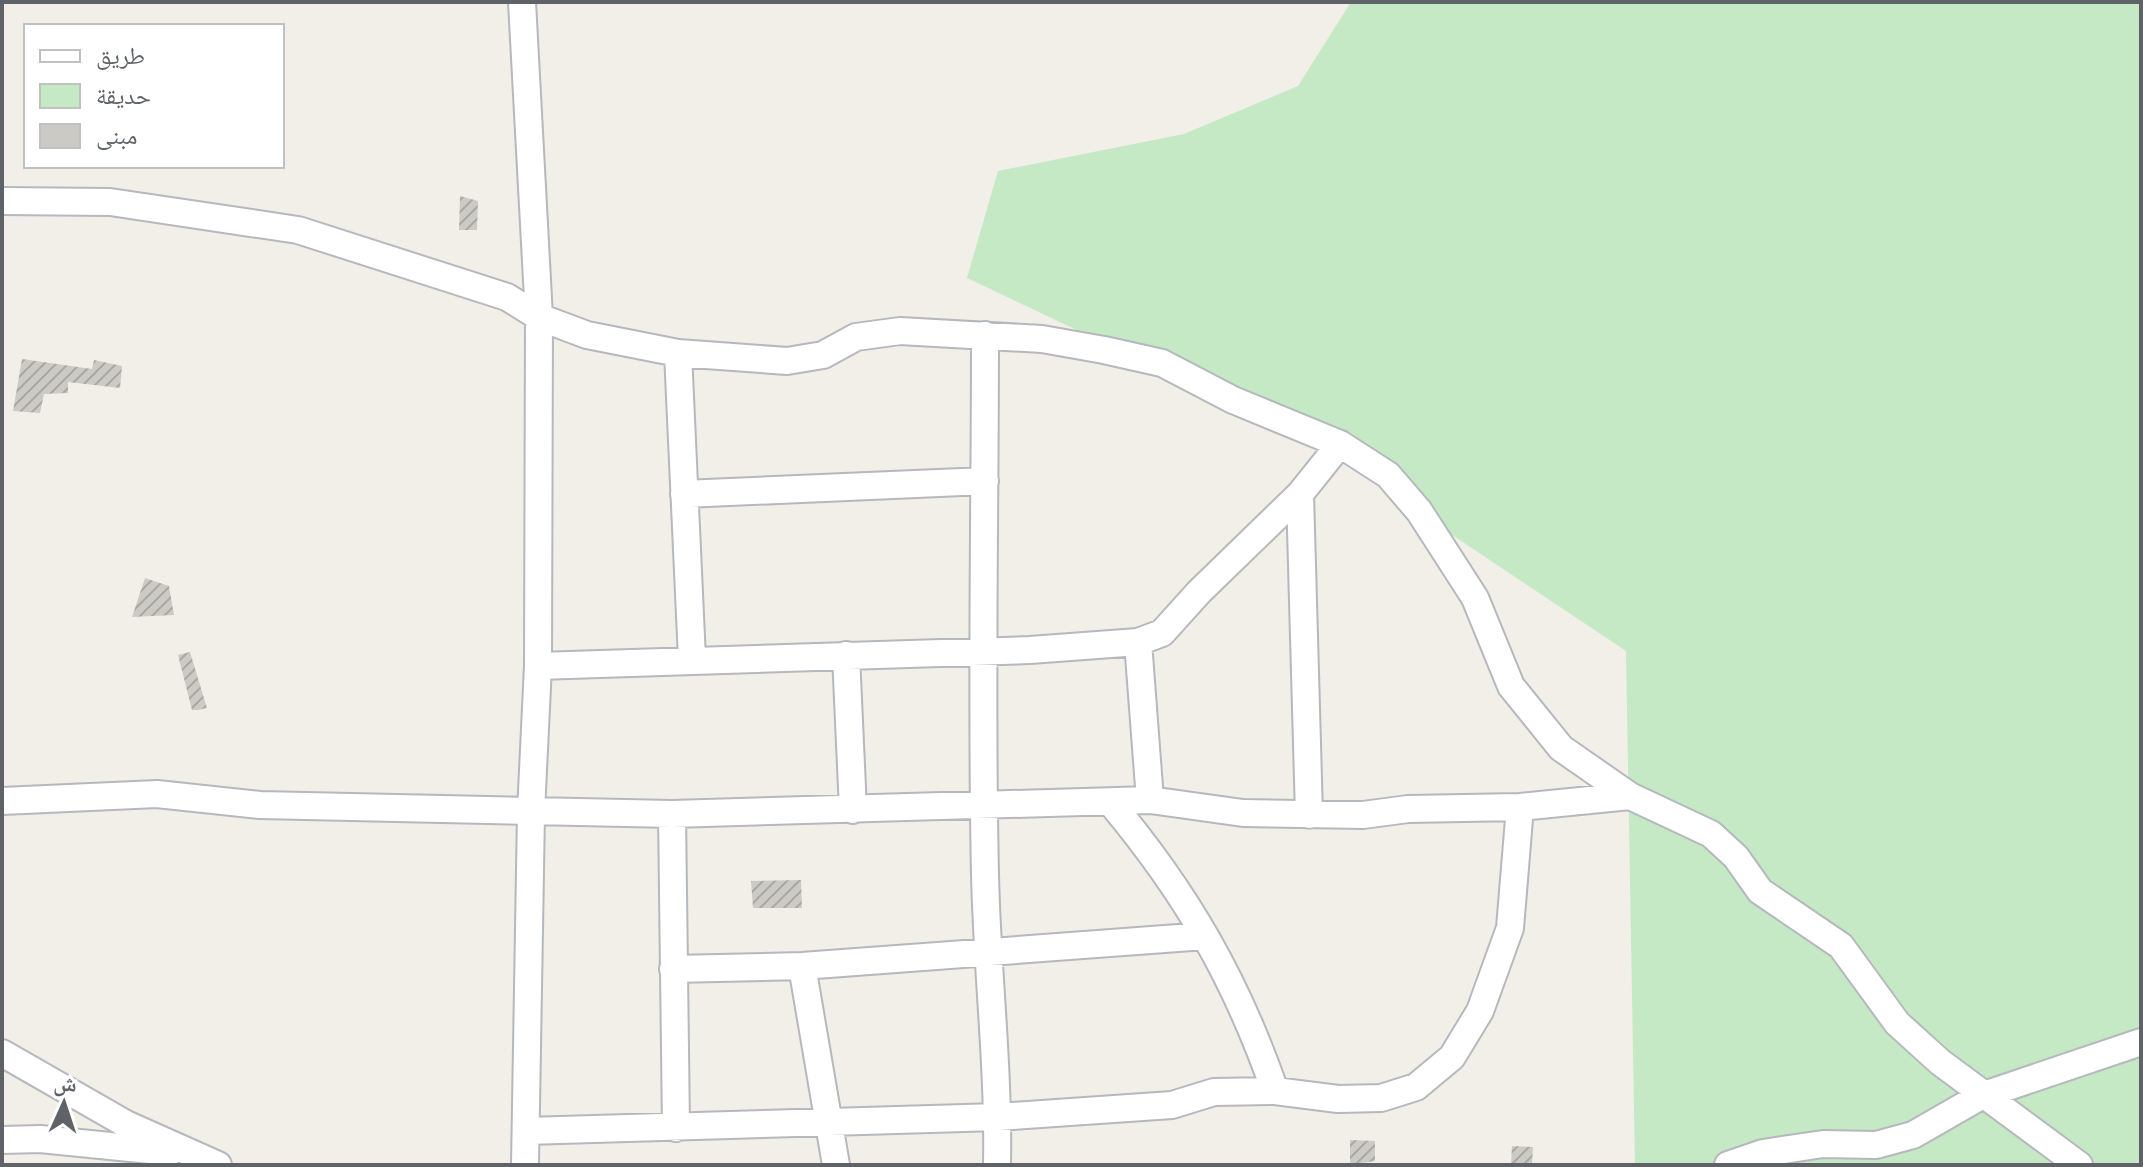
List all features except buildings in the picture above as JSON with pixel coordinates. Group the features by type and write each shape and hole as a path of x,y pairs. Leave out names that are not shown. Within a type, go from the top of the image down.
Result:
{"street":[{"path":"522,2 539,317 538,666 531,812 525,1165"},
{"path":"2,201 110,202 175,209 298,230 507,297 539,317 587,335 678,353 787,361 823,355 856,337 900,331 1042,339 1162,363 1233,400 1340,444 1388,475 1419,511 1475,598 1511,686 1561,748 1630,796 1711,834 1736,857 1760,891 1841,946 1897,1023 1981,1096 2079,1165"},
{"path":"985,335 984,807 987,952 998,1117 997,1165"},
{"path":"678,353 692,659"},
{"path":"538,666 985,651 1138,642 1162,633 1300,494 1340,444"},
{"path":"684,494 985,481"},
{"path":"1300,494 1309,815"},
{"path":"1138,642 1150,800"},
{"path":"846,655 853,810"},
{"path":"2,801 157,794 260,805 672,814 1150,800 1243,813 1363,815 1408,809 1520,807 1630,796"},
{"path":"1111,803 1158,860 1205,936 1250,1020 1275,1091"},
{"path":"526,1131 998,1117 1172,1105 1214,1092 1275,1091 1338,1099 1381,1098 1416,1087 1452,1057 1480,1011 1510,928 1520,807"},
{"path":"672,814 676,1128"},
{"path":"673,969 802,966 1205,936"},
{"path":"802,966 836,1165"},
{"path":"1728,1165 1778,1151 1823,1144 1876,1145 1900,1138 1981,1096 2141,1042"},
{"path":"2,1053 126,1124 206,1160"},
{"path":"2,1140 40,1139 206,1160"}],"green space":[{"path":"1351,2 2141,2 2141,1165 1635,1165 1626,651 1313,442 967,278 998,171 1184,134 1298,86"}]}
